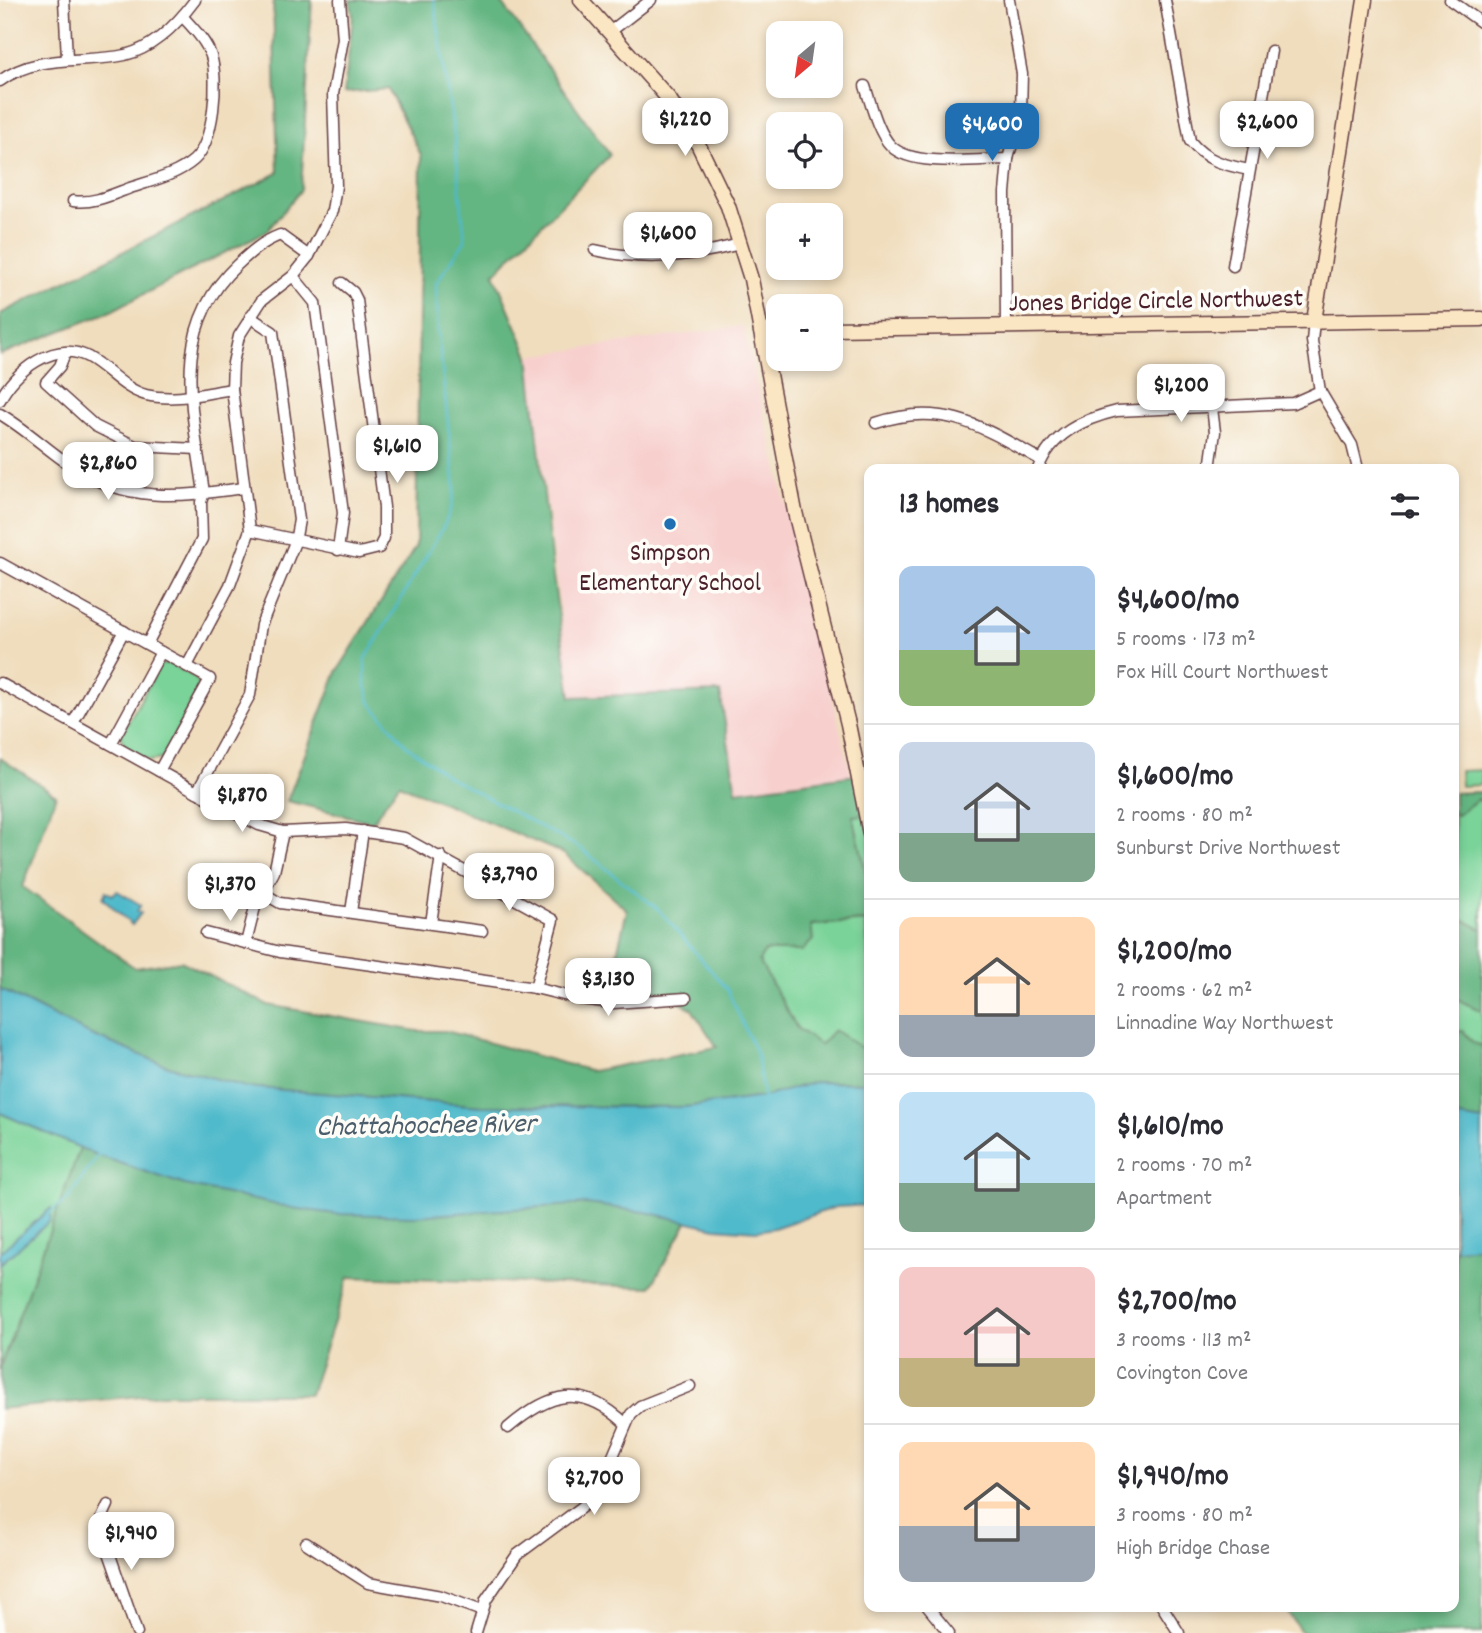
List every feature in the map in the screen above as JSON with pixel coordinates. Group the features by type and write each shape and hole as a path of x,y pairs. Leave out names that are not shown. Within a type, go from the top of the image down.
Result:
{"street":[{"path":"64,0 67,58"},
{"path":"0,80 33,65 67,58 100,58 147,47 183,17 195,0"},
{"path":"187,666 230,585 250,530 232,389 233,363 239,337 262,300 293,276 309,256 326,229 336,187 333,94 343,38 340,0"},
{"path":"581,0 669,99 697,142 728,206 761,331 795,512 848,724 864,804"},
{"path":"611,31 651,0"},
{"path":"1006,325 1005,193 1008,159 1021,111 1022,74 1009,0"},
{"path":"1165,0 1191,141 1197,150 1220,164 1249,170"},
{"path":"1357,464 1352,445 1320,391 1312,341 1365,0"},
{"path":"1450,0 1482,23"},
{"path":"73,201 86,203 105,198 171,174 195,159 204,147 211,129 212,57 200,35 183,17"},
{"path":"1233,266 1271,51"},
{"path":"866,86 890,145 904,155 929,159 1008,159"},
{"path":"147,644 202,538 201,502 204,493 189,370 192,340 205,307 222,280 263,241 281,235 309,256"},
{"path":"595,250 622,256 694,256 740,244"},
{"path":"293,276 314,303 343,513 338,550"},
{"path":"250,530 295,542 359,553 379,548 384,538 384,508 357,300 342,282"},
{"path":"197,792 250,695 261,625 295,542 299,520 273,332 250,317"},
{"name":"Jones Bridge Circle Northwest","path":"843,329 1482,318"},
{"path":"761,331 766,331"},
{"path":"65,353 60,366 46,382 95,426 135,446 198,449"},
{"path":"0,400 9,383 21,370 65,353 86,356 125,385 144,394 163,397 232,389"},
{"path":"876,423 900,415 946,415 983,427 1040,464 1070,428 1090,417 1117,411 1293,403 1320,391"},
{"path":"1211,464 1215,432 1212,408"},
{"path":"0,414 30,431 69,465 98,482 127,492 156,497 243,488"},
{"path":"0,563 210,679 159,771"},
{"path":"74,723 124,631"},
{"path":"111,744 161,652"},
{"path":"0,684 259,825 283,832 363,831 404,838 441,856 553,920 535,988"},
{"path":"351,912 363,831"},
{"path":"246,943 255,907 274,872 283,832"},
{"path":"430,923 441,856"},
{"path":"263,893 280,902 482,930"},
{"path":"206,933 280,952 535,988 580,999 613,1003 686,998"},
{"path":"476,1633 482,1611 494,1586 517,1555 582,1507 598,1491 609,1471 625,1423 640,1406 691,1386"},
{"path":"508,1428 538,1404 565,1396 599,1403 625,1423"},
{"path":"108,1505 102,1518 103,1535 137,1633"},
{"path":"306,1543 368,1583 442,1596 482,1611"},
{"path":"932,1612 949,1633"},
{"path":"1166,1612 1179,1633"}],"shaded area":[{"name":"Simpson Elementary School","path":"743,326 851,775 736,791 719,692 571,697 529,356"}],"green space":[{"path":"273,0 312,0 301,190 267,231 111,311 0,355 0,314 278,173"},
{"path":"350,0 500,0 610,155 494,274 529,356 553,576 571,697 720,692 736,791 864,774 864,815 853,816 864,864 864,921 811,925 813,940 802,951 765,951 759,961 797,1028 820,1045 834,1030 864,1047 864,1083 816,1082 764,1097 685,1107 482,1106 245,1087 165,1065 89,1034 0,989 0,758 56,795 23,887 135,968 181,961 268,1005 417,1031 446,1031 592,1071 717,1047 691,1008 613,970 627,910 564,854 399,784 372,822 287,801 337,672 416,546 421,155 388,89 344,93 353,16"},
{"path":"169,663 194,677 199,684 198,691 162,759 149,761 124,747 121,735 160,665"},
{"path":"1482,770 1482,785 1461,786 1460,771"},
{"path":"1482,792 1482,1121 1459,1117 1459,793"},
{"path":"1482,792 1482,802 1478,799 1459,813 1459,793"},
{"path":"853,815 864,815 864,864"},
{"path":"1459,918 1482,929 1482,1011 1459,1000"},
{"path":"864,921 864,1083 815,1082 716,932"},
{"path":"1459,1031 1463,1031 1474,1043 1482,1046 1482,1121 1459,1117"},
{"path":"0,1100 84,1137 0,1370"},
{"path":"84,1137 708,1184 651,1287 349,1277 310,1394 163,1394 0,1409 1,1365"},
{"path":"1482,1242 1482,1633 1302,1633 1287,1612 1459,1612 1459,1243"}],"water":[{"path":"106,891 112,895 117,891 141,905 137,911 141,913 132,925 103,898"},
{"name":"Chattahoochee River","path":"0,989 89,1034 165,1065 246,1087 482,1106 685,1107 764,1097 815,1082 864,1083 864,1205 836,1207 774,1228 756,1231 716,1228 645,1212 587,1204 415,1216 335,1214 292,1208 185,1185 99,1156 0,1113"},
{"path":"1459,1117 1482,1121 1482,1247 1459,1249"},
{"path":"51,1208 50,1221 0,1264 0,1252"}],"waterway":[{"path":"434,0 455,141 465,241 436,283 438,332 455,488 445,524 365,660 365,682 370,702 406,745 449,777 580,848 659,910 727,989 757,1055 764,1100"},
{"path":"48,1214 68,1199 99,1154"}],"place":[{"name":"Simpson Elementary School","path":"670,524"}]}
